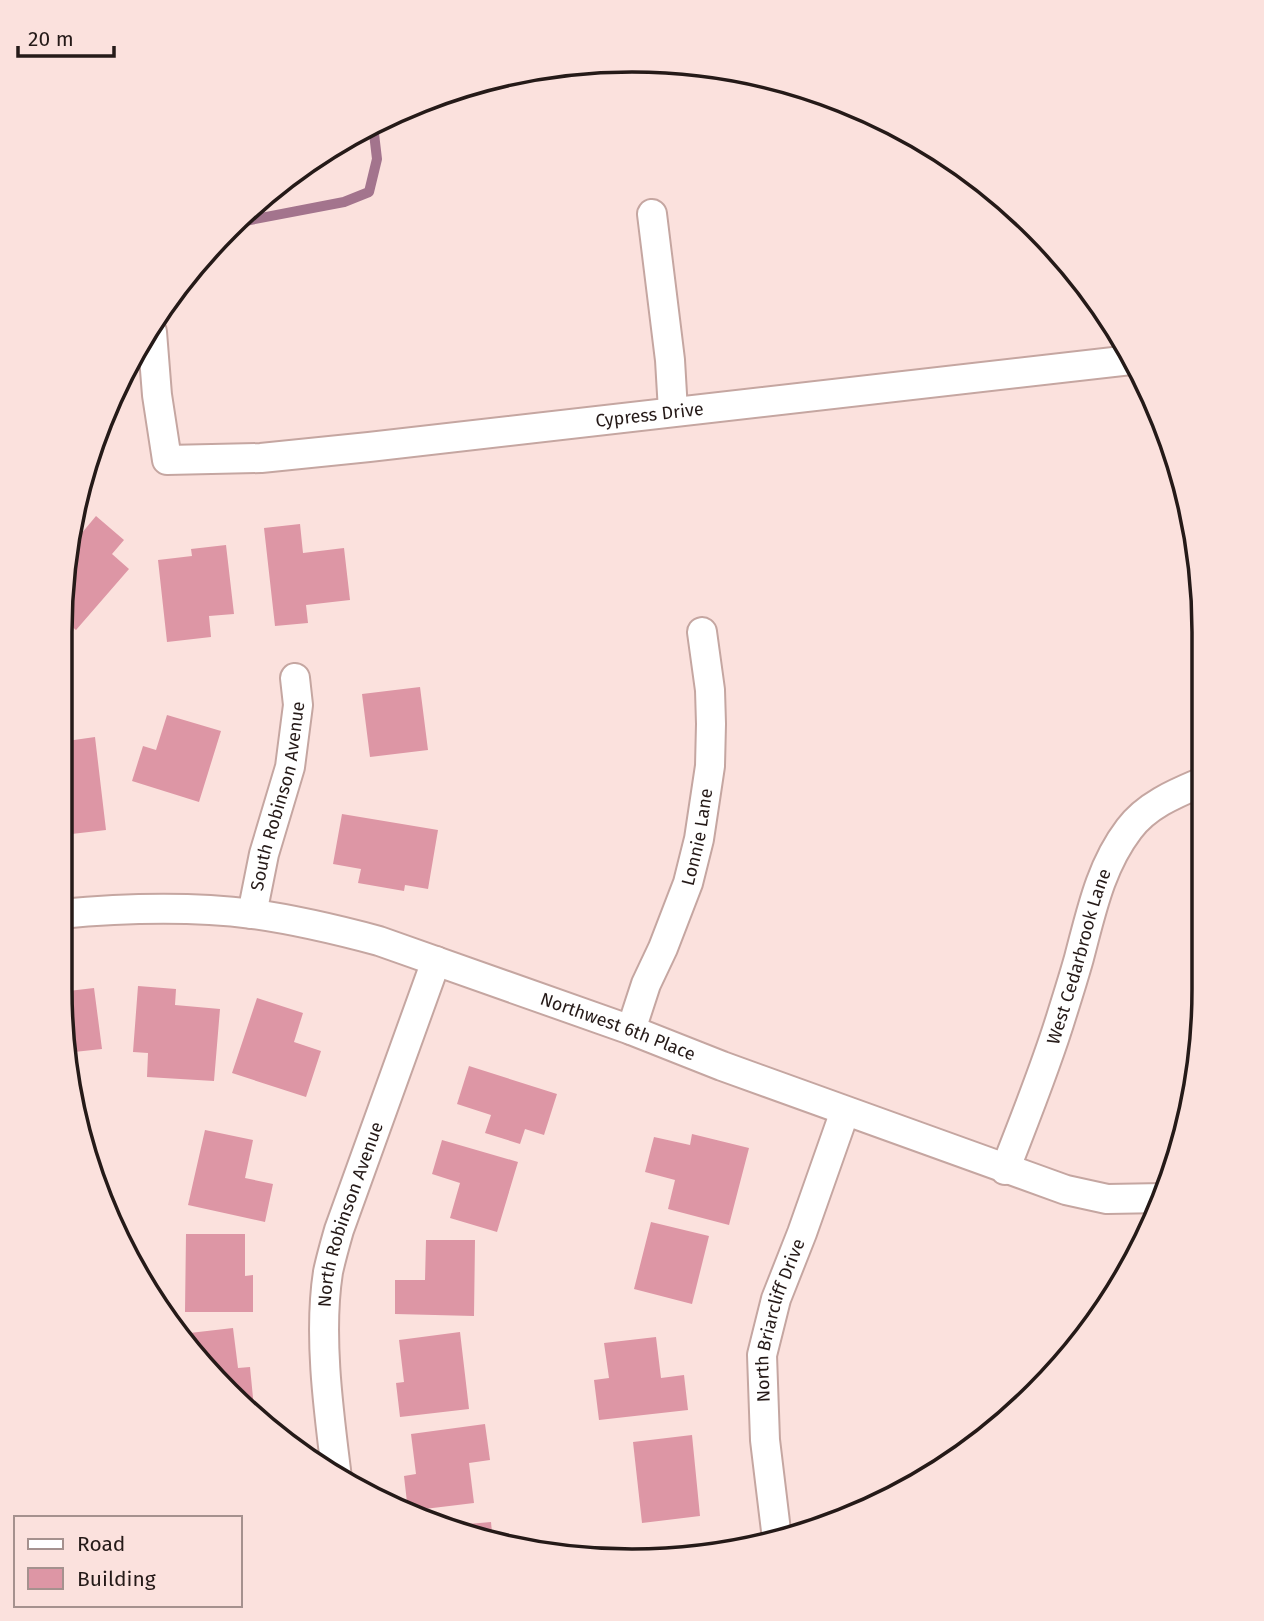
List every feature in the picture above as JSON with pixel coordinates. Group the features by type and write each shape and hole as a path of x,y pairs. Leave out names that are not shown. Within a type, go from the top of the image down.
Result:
{"street":[{"path":"652,214 670,360 673,411"},
{"name":"Cypress Drive","path":"153,343 157,396 167,460 261,458 369,447 1122,361"},
{"name":"Lonnie Lane","path":"631,1030 646,984 688,883 699,839 710,765 711,724 710,690 702,632"},
{"name":"South Robinson Avenue","path":"252,914 264,854 290,768 298,705 295,678"},
{"name":"West Cedarbrook Lane","path":"1005,1170 1046,1063 1079,958 1096,892 1117,846 1131,827 1166,798 1192,787"},
{"name":"Northwest 6th Place","path":"72,913 111,910 202,910 252,914 345,932 631,1030 1005,1170 1066,1190 1107,1199 1152,1198"},
{"name":"North Robinson Avenue","path":"336,1464 326,1365 325,1307 328,1272 339,1230 436,961"},
{"name":"North Briarcliff Drive","path":"776,1530 765,1440 762,1355 776,1299 845,1111"}],"building":[{"path":"96,516 124,540 112,554 129,569 76,630 72,627 73,595 81,534"},
{"path":"300,524 303,553 344,548 350,600 306,605 308,623 275,626 264,528"},
{"path":"226,545 234,614 209,616 211,637 167,642 158,560 192,556 191,549"},
{"path":"420,687 428,750 370,757 362,694"},
{"path":"167,715 221,731 199,802 132,781 143,746 156,750"},
{"path":"95,737 106,830 72,834 72,740"},
{"path":"342,814 438,830 428,889 405,885 404,891 358,883 361,869 333,864"},
{"path":"138,986 176,989 175,1005 220,1009 214,1081 147,1077 148,1053 133,1052"},
{"path":"94,988 102,1049 76,1052 72,991"},
{"path":"257,998 303,1013 294,1042 321,1051 306,1097 232,1073"},
{"path":"469,1066 557,1094 544,1135 525,1129 520,1144 485,1133 491,1115 457,1104"},
{"path":"205,1130 253,1140 245,1178 273,1184 265,1222 188,1205"},
{"path":"692,1134 749,1148 729,1225 668,1209 675,1180 645,1172 654,1137 690,1145"},
{"path":"442,1140 518,1162 497,1232 450,1218 460,1183 432,1174"},
{"path":"651,1222 709,1236 692,1304 634,1289"},
{"path":"186,1234 245,1234 245,1276 253,1275 253,1312 185,1312"},
{"path":"426,1240 475,1240 474,1316 395,1314 395,1280 425,1280"},
{"path":"233,1328 238,1368 250,1367 253,1401 211,1358 190,1333"},
{"path":"460,1332 469,1409 400,1417 396,1383 404,1382 399,1340"},
{"path":"656,1337 661,1378 684,1375 688,1410 599,1420 594,1380 609,1378 604,1343"},
{"path":"485,1424 490,1460 469,1463 474,1503 424,1509 407,1502 404,1476 416,1474 411,1434"},
{"path":"692,1435 700,1516 642,1523 633,1442"},
{"path":"491,1522 492,1531 487,1530 466,1524"}],"waterway":[{"path":"254,219 344,202 369,192 377,159 374,135"}]}
